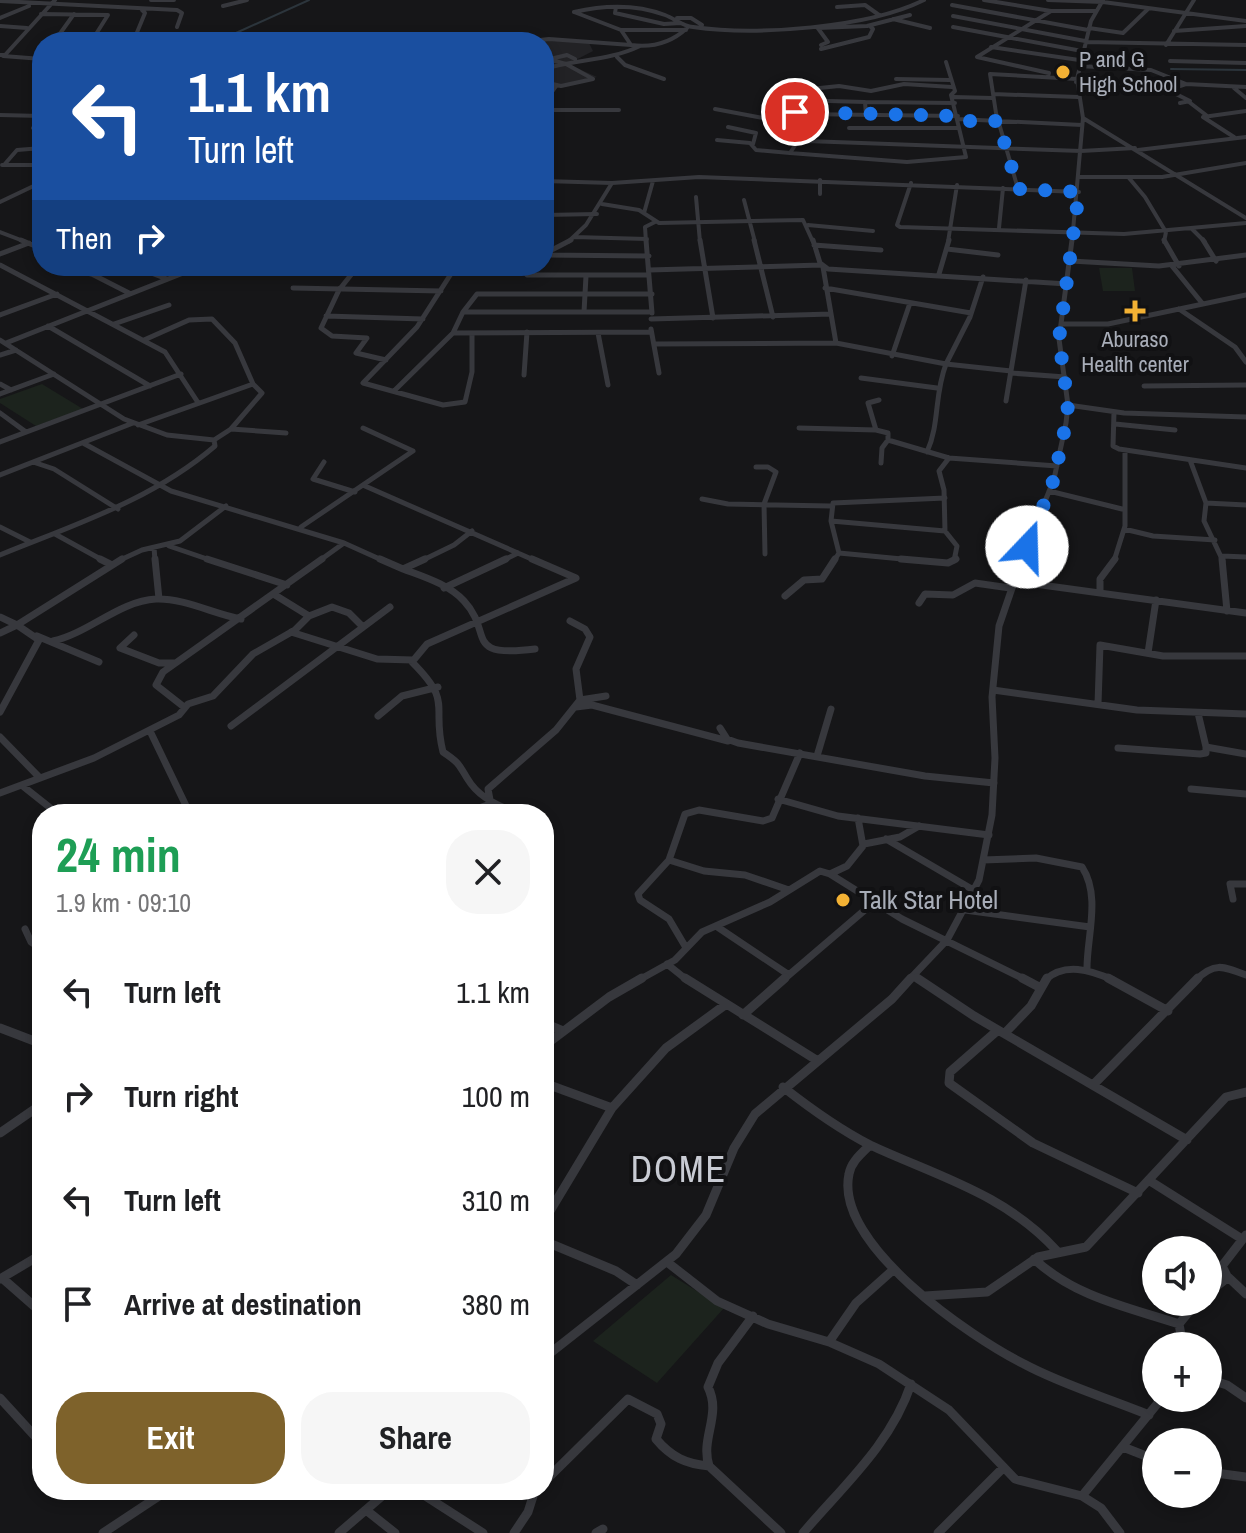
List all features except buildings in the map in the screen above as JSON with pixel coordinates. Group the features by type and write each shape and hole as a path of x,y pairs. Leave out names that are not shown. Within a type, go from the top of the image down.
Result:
{"street":[{"path":"32,59 2,58 2,55 55,0"},
{"path":"129,9 141,0"},
{"path":"151,0 174,0"},
{"path":"223,6 247,0"},
{"path":"704,26 691,18 675,19 644,10 616,7 574,14 621,30 812,24 879,15 924,0"},
{"path":"984,0 1051,11 1096,11"},
{"path":"1024,7 1033,0"},
{"path":"1048,0 1103,1 1246,24"},
{"path":"952,5 1123,33 1153,0"},
{"path":"1166,45 1188,15 1194,0"},
{"path":"0,1 181,11 177,27"},
{"path":"554,1350 667,1262 706,1215 741,1134 755,1114 783,1087 869,1021 947,940 975,891 989,835 994,783 993,690 999,626 1057,466 1068,405 1059,339 1079,192 1083,121 1076,81 1089,29 1103,1"},
{"path":"973,20 1003,2"},
{"path":"0,18 31,5"},
{"path":"837,7 865,5 879,15"},
{"path":"616,7 615,13 686,27"},
{"path":"137,32 145,13 140,9"},
{"path":"1048,76 1049,73 1039,68 978,58 1004,37 1051,11"},
{"path":"41,14 108,15 97,32"},
{"path":"61,32 74,14"},
{"path":"818,28 870,26 910,15"},
{"path":"953,16 1085,41 1246,45"},
{"path":"675,19 686,27"},
{"path":"893,19 930,28"},
{"path":"812,24 828,42 820,47 869,37 873,29 870,26"},
{"path":"1174,31 1246,24"},
{"path":"0,26 27,28"},
{"path":"554,39 655,46 672,41 686,27"},
{"path":"953,27 1082,51"},
{"path":"621,30 631,45"},
{"path":"647,41 655,46"},
{"path":"554,66 575,59 617,57 640,46"},
{"path":"991,47 1079,63 1150,70 1177,77 1186,84 1246,87"},
{"path":"554,57 567,55 575,59"},
{"path":"617,57 625,65 664,79"},
{"path":"554,61 594,78 554,89"},
{"path":"1170,61 1246,63"},
{"path":"717,140 753,144 760,151 955,161 966,157 946,62"},
{"path":"1018,189 992,96 992,73 1168,90 1178,90 1186,84"},
{"path":"896,79 949,80"},
{"path":"799,114 791,109 791,91 805,88 839,86 871,91 904,84 952,87"},
{"path":"1232,87 1246,98"},
{"path":"1178,90 1206,115 1246,111"},
{"path":"793,100 865,102 992,96 1078,97"},
{"path":"865,102 866,115"},
{"path":"1180,103 1189,102"},
{"path":"715,109 763,118 791,118 799,114 1083,121 1137,149 1246,221"},
{"path":"554,110 619,110"},
{"path":"1227,114 1246,118"},
{"path":"0,115 32,116"},
{"path":"1206,115 1204,118 1236,138"},
{"path":"791,118 792,137 803,142"},
{"path":"728,127 745,128 756,133 753,144"},
{"path":"849,128 958,128"},
{"path":"790,153 796,144 803,142 1081,151 1137,149 1246,137"},
{"path":"2,165 17,150 32,149"},
{"path":"1079,177 1129,178 1246,163"},
{"path":"2,165 32,165"},
{"path":"554,181 612,183 699,177 1079,192"},
{"path":"1129,178 1156,212 1156,219 1166,232"},
{"path":"820,180 820,194"},
{"path":"644,213 653,181"},
{"path":"554,250 574,237 597,214 612,183"},
{"path":"911,183 897,225 1166,232 1246,221"},
{"path":"939,274 952,228 957,185"},
{"path":"0,202 32,187"},
{"path":"999,228 1003,188"},
{"path":"696,197 697,222 713,318"},
{"path":"744,200 773,317"},
{"path":"602,204 644,213 655,222"},
{"path":"554,215 597,214"},
{"path":"659,373 651,332 652,294 645,227 655,222 803,220 808,225 822,266 836,343"},
{"path":"808,225 873,231"},
{"path":"1192,229 1208,245 1216,261"},
{"path":"0,232 32,244"},
{"path":"1166,232 1162,238 1176,266 1202,303"},
{"path":"574,237 647,239"},
{"path":"0,254 29,243"},
{"path":"814,245 881,250"},
{"path":"947,249 998,255"},
{"path":"554,254 649,256"},
{"path":"1071,261 1102,265 1176,266 1246,255"},
{"path":"0,265 165,352 197,401"},
{"path":"554,275 822,266 1067,284"},
{"path":"95,276 129,293"},
{"path":"159,276 167,279"},
{"path":"3,341 175,276"},
{"path":"350,276 339,290 322,331 332,336 367,338 357,354 386,360"},
{"path":"450,276 423,319 363,383 443,405 465,402 472,372 472,333"},
{"path":"584,312 586,276"},
{"path":"927,452 935,435 937,388 971,313 983,277"},
{"path":"1006,401 1026,280"},
{"path":"293,288 441,291"},
{"path":"825,288 971,313"},
{"path":"0,315 57,294"},
{"path":"395,390 453,333 469,300 477,294 652,294"},
{"path":"1062,324 1108,324 1246,295"},
{"path":"892,356 910,303"},
{"path":"114,324 169,305"},
{"path":"1179,309 1235,347 1246,362"},
{"path":"463,312 584,312 713,318 831,314"},
{"path":"326,316 423,319"},
{"path":"3,341 102,405 136,424 167,435 214,440 231,429 262,393 253,384 220,322 203,317 144,340"},
{"path":"48,326 150,386"},
{"path":"524,375 527,332"},
{"path":"453,333 651,332"},
{"path":"598,333 608,385"},
{"path":"654,344 836,343 892,356 1065,377"},
{"path":"0,355 16,350"},
{"path":"0,394 54,374"},
{"path":"0,442 181,374"},
{"path":"861,378 937,388"},
{"path":"0,384 11,390"},
{"path":"0,475 197,401 240,392 253,384"},
{"path":"1144,386 1246,385"},
{"path":"876,430 868,403 879,400"},
{"path":"1068,405 1114,412 1246,417"},
{"path":"1114,412 1113,446 1246,468"},
{"path":"0,413 26,432"},
{"path":"1115,424 1175,430"},
{"path":"301,527 365,486 413,449 363,428"},
{"path":"799,428 888,433 888,440 882,448 881,463"},
{"path":"231,429 286,433"},
{"path":"0,555 119,509 162,487 206,455 215,446 214,440"},
{"path":"888,440 949,458 1057,466"},
{"path":"83,443 162,487 301,527 403,569 444,588 466,603 478,621 479,637 490,645 505,651 535,649"},
{"path":"1100,593 1097,583 1102,571 1119,555 1124,529 1122,509 1127,498 1125,450"},
{"path":"839,553 948,563 956,560 957,546 945,531 945,498 939,471 949,458"},
{"path":"1190,460 1206,503 1204,521 1222,556 1227,611"},
{"path":"33,462 54,469 119,509"},
{"path":"324,462 313,479 355,492"},
{"path":"756,467 768,467 776,472 764,504 765,554"},
{"path":"365,486 576,578 427,644 413,660"},
{"path":"1049,491 1122,509"},
{"path":"702,499 728,504 831,506 843,501 945,498"},
{"path":"1206,503 1246,505"},
{"path":"0,633 110,564 187,537 226,506"},
{"path":"785,596 804,580 822,579 839,553 831,521 831,506"},
{"path":"831,521 945,531"},
{"path":"0,527 30,542"},
{"path":"1124,529 1153,536 1215,540"},
{"path":"403,569 454,545 472,531"},
{"path":"55,534 110,564"},
{"path":"184,707 156,685 163,672 344,543"},
{"path":"167,545 287,585"},
{"path":"154,547 159,599"},
{"path":"444,588 518,553"},
{"path":"1222,556 1246,557"},
{"path":"919,603 925,594 953,595 975,583 1100,593 1246,613"},
{"path":"275,595 309,616"},
{"path":"53,641 75,637 132,605 159,599 241,619"},
{"path":"1148,653 1156,600"},
{"path":"0,793 24,787 94,758 179,715 184,707 213,696 253,654 291,632 309,616 332,607 349,613 363,627"},
{"path":"231,726 390,607"},
{"path":"0,617 99,662"},
{"path":"570,621 590,635 586,653 576,669 578,704"},
{"path":"291,632 377,659 413,660 438,687 443,704 437,727 443,752 463,765 471,784 496,804"},
{"path":"134,635 120,648 159,663 178,662"},
{"path":"0,712 35,650 37,636"},
{"path":"1098,704 1100,645 1148,653 1246,656"},
{"path":"378,716 402,696 438,687"},
{"path":"993,690 1098,704 1246,714"},
{"path":"492,802 488,789 514,763 556,730 578,704 606,696"},
{"path":"578,704 592,705 705,737 925,776 994,783"},
{"path":"817,756 831,709"},
{"path":"1118,748 1206,753 1198,713"},
{"path":"720,728 731,741"},
{"path":"150,731 185,804"},
{"path":"0,737 40,778"},
{"path":"1206,747 1246,754"},
{"path":"685,946 669,919 639,897 669,860 687,812 763,821 772,818 800,753"},
{"path":"24,787 45,804"},
{"path":"1191,789 1246,794"},
{"path":"778,799 794,806 858,818 989,835"},
{"path":"487,804 492,802"},
{"path":"858,818 864,844"},
{"path":"830,874 847,866 864,844 900,837 919,826"},
{"path":"886,839 975,891"},
{"path":"983,860 1036,858 1082,867 1088,872 1090,927 1087,968"},
{"path":"669,860 704,871 745,875 789,890"},
{"path":"554,1038 609,997 683,953 685,946 716,926 820,871 830,874 873,903 1039,987"},
{"path":"1233,899 1230,884 1246,884"},
{"path":"743,1015 873,903"},
{"path":"965,910 1090,927"},
{"path":"716,926 789,975"},
{"path":"25,929 32,943"},
{"path":"667,964 725,1005 818,1061"},
{"path":"1094,1084 1212,966 1222,965 1246,975"},
{"path":"1138,1193 1033,1143 949,1083 950,1072 1034,1003 1039,987 1056,972 1087,968 1168,1011"},
{"path":"913,976 1001,1032 1187,1140"},
{"path":"554,1204 612,1108 666,1048 725,1005"},
{"path":"554,1027 563,1031"},
{"path":"0,1028 32,1040"},
{"path":"554,1087 612,1108"},
{"path":"783,1087 823,1118 870,1145 1008,1206 1035,1225 1056,1250"},
{"path":"923,1297 993,1289 1034,1259 1056,1250 1074,1251 1086,1247 1226,1097 1246,1092"},
{"path":"0,1133 32,1111"},
{"path":"870,1145 852,1164 848,1177 849,1201 859,1225 893,1270 923,1297 1023,1364 1149,1415"},
{"path":"1150,1181 1244,1237 1221,1263 1226,1279 1246,1294"},
{"path":"554,1245 616,1271 637,1285"},
{"path":"1034,1259 1067,1286 1090,1298 1179,1324"},
{"path":"32,1260 1,1279 32,1305"},
{"path":"667,1262 707,1295 768,1324 829,1342 879,1364 958,1418 1003,1468 1021,1483 1082,1496 1101,1508 1120,1533"},
{"path":"829,1342 856,1303 893,1270"},
{"path":"1222,1282 1226,1279"},
{"path":"753,1316 718,1363 708,1387 717,1400 717,1410 705,1455 709,1466 781,1533"},
{"path":"1180,1332 1179,1324 1186,1316"},
{"path":"1222,1383 1246,1398"},
{"path":"803,1533 884,1436 900,1413 911,1384"},
{"path":"0,1398 32,1433"},
{"path":"554,1472 628,1399 657,1414 661,1424 656,1439 677,1460 688,1465 709,1466"},
{"path":"1082,1496 1151,1412"},
{"path":"1123,1447 1142,1454"},
{"path":"938,1533 1003,1468"},
{"path":"1222,1474 1246,1477"},
{"path":"103,1533 121,1528 156,1500"},
{"path":"339,1533 377,1500"},
{"path":"432,1500 483,1533"},
{"path":"514,1533 532,1500"},
{"path":"366,1510 395,1533"}],"shaded area":[{"path":"554,41 589,43 593,51 568,64 597,77 554,89"},
{"path":"1099,268 1132,268 1135,291 1103,291"},
{"path":"42,384 83,409 36,426 0,403 0,399"},
{"path":"671,1275 724,1308 657,1383 593,1341"}],"waterway":[{"path":"238,32 309,0"},
{"path":"1171,69 1246,70"}],"place":[{"name":"P and G High School","path":"1063,72"},
{"name":"Aburaso Health center","path":"1135,311"},
{"name":"Talk Star Hotel","path":"843,900"}],"district":[{"name":"DOME","path":"679,1169"}],"route":[{"path":"795,112 958,116 958,119 967,121 998,121 1009,148 1018,189 1079,192 1059,339 1068,405 1066,423 1054,479 1027,547"}]}
